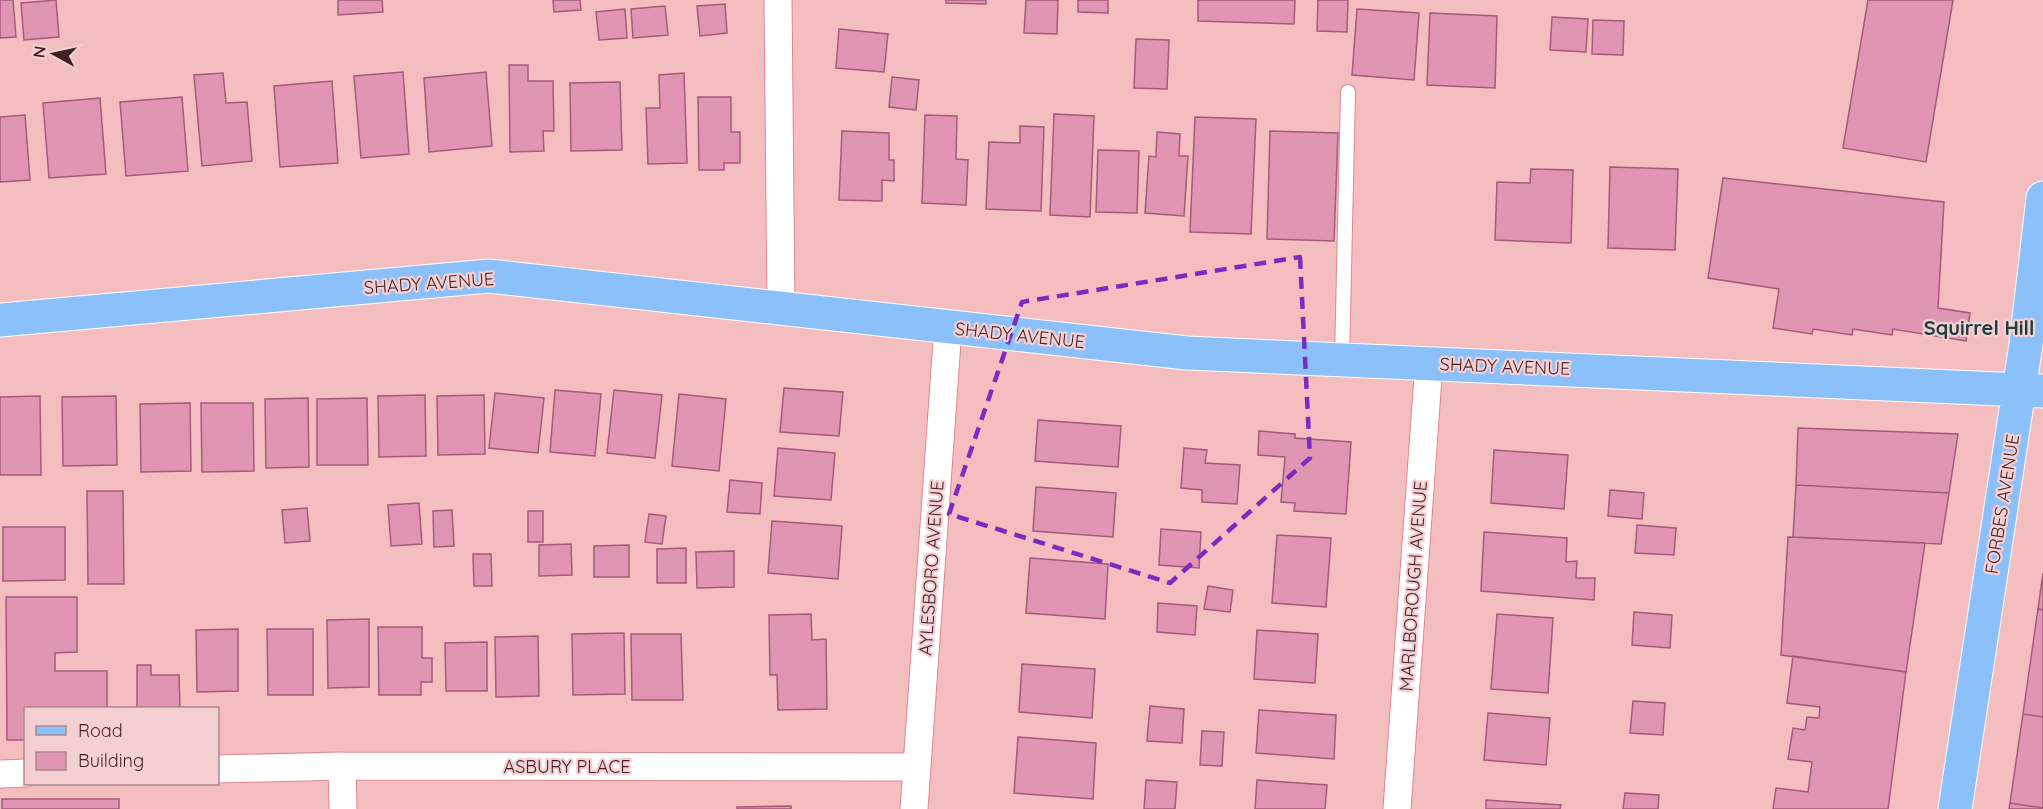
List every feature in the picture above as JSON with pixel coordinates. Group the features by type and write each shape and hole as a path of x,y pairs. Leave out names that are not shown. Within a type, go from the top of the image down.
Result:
{"main road":[{"name":"FORBES AVENUE","path":"1955,809 2031,391 2043,198"},
{"name":"SHADY AVENUE","path":"0,320 489,276 1187,353 2031,391"}],"street":[{"path":"778,0 781,308"},
{"name":"AYLESBORO AVENUE","path":"914,809 948,327"},
{"name":"MARLBOROUGH AVENUE","path":"1397,809 1429,363"},
{"path":"342,766 343,809"},
{"name":"ASBURY PLACE","path":"219,769 342,766 917,767"},
{"path":"0,774 24,773"}],"lane":[{"path":"1342,359 1348,92"}],"highlighted area":[{"path":"1300,257 1310,458 1170,583 949,514 1022,302"}],"building":[{"path":"0,0 13,0 16,37 0,38"},
{"path":"56,0 59,37 24,40 21,3"},
{"path":"338,0 382,0 383,12 338,15"},
{"path":"553,0 580,0 581,10 554,12"},
{"path":"946,0 986,0 986,4 946,3"},
{"path":"1026,0 1058,0 1057,34 1024,33"},
{"path":"1078,0 1108,0 1108,13 1078,12"},
{"path":"1198,0 1295,0 1294,24 1198,21"},
{"path":"1318,0 1348,0 1347,32 1317,31"},
{"path":"1868,0 1953,0 1926,162 1843,148"},
{"path":"725,4 727,33 700,36 697,6"},
{"path":"665,6 668,35 633,38 631,9"},
{"path":"625,9 627,38 599,40 596,12"},
{"path":"1357,9 1419,13 1414,80 1352,75"},
{"path":"1430,13 1497,16 1495,88 1427,85"},
{"path":"1552,17 1588,19 1586,52 1550,50"},
{"path":"1593,20 1624,21 1623,55 1592,54"},
{"path":"839,29 888,34 884,72 836,68"},
{"path":"1136,39 1169,40 1167,89 1134,88"},
{"path":"509,65 528,65 528,81 553,81 554,131 543,131 544,151 510,152"},
{"path":"403,72 409,154 361,158 354,76"},
{"path":"486,72 492,146 429,152 424,78"},
{"path":"223,73 226,103 247,102 252,161 202,166 194,75"},
{"path":"684,73 687,163 648,164 646,108 660,108 659,75"},
{"path":"892,77 919,80 916,110 889,107"},
{"path":"332,81 338,163 280,167 274,86"},
{"path":"620,82 622,150 571,151 570,83"},
{"path":"182,97 188,171 126,176 120,102"},
{"path":"698,97 731,97 731,132 740,132 740,163 724,163 724,170 699,170"},
{"path":"100,98 106,174 49,178 43,103"},
{"path":"1054,114 1094,116 1090,217 1050,215"},
{"path":"25,115 30,180 0,182 0,117"},
{"path":"925,115 957,116 956,159 968,160 966,205 922,203"},
{"path":"1195,117 1256,119 1251,234 1190,232"},
{"path":"1020,126 1044,127 1041,211 986,209 989,142 1020,143"},
{"path":"842,131 889,133 889,160 894,160 894,181 882,180 882,201 839,200"},
{"path":"1270,131 1338,133 1334,241 1267,239"},
{"path":"1157,132 1180,134 1179,156 1188,156 1184,216 1145,213 1149,156 1156,157"},
{"path":"1098,150 1139,151 1137,213 1096,212"},
{"path":"1610,167 1678,169 1675,250 1608,248"},
{"path":"1531,169 1573,170 1571,243 1495,240 1497,182 1530,183"},
{"path":"1723,178 1944,202 1938,308 1970,313 1966,341 1893,329 1892,335 1853,329 1852,335 1813,329 1812,334 1773,328 1779,289 1708,278"},
{"path":"784,388 843,392 839,436 780,432"},
{"path":"555,390 601,394 595,456 550,452"},
{"path":"614,390 662,395 655,458 607,453"},
{"path":"495,393 544,398 538,453 489,448"},
{"path":"679,394 726,399 719,471 672,466"},
{"path":"425,395 426,456 379,457 378,396"},
{"path":"484,395 485,454 438,455 437,396"},
{"path":"40,396 41,475 0,475 0,397"},
{"path":"116,396 117,465 63,466 62,397"},
{"path":"308,398 309,467 266,468 265,399"},
{"path":"367,398 368,465 317,465 317,399"},
{"path":"190,403 191,471 141,472 140,404"},
{"path":"201,403 253,403 254,471 202,472"},
{"path":"1038,420 1121,426 1118,467 1035,461"},
{"path":"1798,428 1958,434 1949,493 1796,485"},
{"path":"1259,431 1295,434 1295,438 1351,442 1346,514 1294,511 1295,503 1281,502 1285,457 1258,455"},
{"path":"778,448 835,453 831,500 774,496"},
{"path":"1184,448 1207,450 1205,463 1240,465 1237,504 1202,502 1202,490 1181,488"},
{"path":"1494,450 1568,455 1564,509 1491,503"},
{"path":"730,480 762,483 760,514 727,512"},
{"path":"1796,485 1949,493 1941,544 1793,537"},
{"path":"1036,487 1116,493 1113,537 1033,531"},
{"path":"1610,490 1644,493 1642,519 1608,516"},
{"path":"87,491 123,491 124,584 88,584"},
{"path":"419,503 422,544 391,546 388,505"},
{"path":"307,508 310,541 285,543 282,510"},
{"path":"452,510 454,546 434,547 433,511"},
{"path":"528,511 543,511 543,542 528,542"},
{"path":"649,514 666,516 662,544 645,542"},
{"path":"772,521 842,526 838,579 768,573"},
{"path":"1637,525 1676,528 1674,555 1635,553"},
{"path":"3,527 65,527 65,580 3,581"},
{"path":"1161,529 1201,532 1199,568 1159,565"},
{"path":"1484,532 1567,538 1566,562 1577,561 1576,578 1595,578 1594,600 1481,591"},
{"path":"1277,535 1331,538 1326,607 1272,603"},
{"path":"1788,537 1925,543 1906,672 1781,655"},
{"path":"571,544 572,575 539,576 539,545"},
{"path":"629,545 629,577 594,577 594,546"},
{"path":"686,548 686,583 657,583 657,549"},
{"path":"734,551 734,587 697,588 696,552"},
{"path":"473,554 491,554 492,586 474,586"},
{"path":"1030,558 1108,564 1105,619 1026,613"},
{"path":"2043,573 2043,610 2038,609"},
{"path":"1208,586 1233,590 1230,612 1204,609"},
{"path":"6,597 77,597 77,652 55,653 55,671 107,671 107,707 24,707 24,740 7,740"},
{"path":"1158,603 1197,606 1195,635 1157,632"},
{"path":"2038,609 2043,610 2043,717 2023,714"},
{"path":"1634,612 1672,615 1670,648 1632,645"},
{"path":"811,614 812,640 826,639 827,709 778,710 777,675 770,675 769,615"},
{"path":"1497,614 1553,618 1548,693 1491,689"},
{"path":"369,619 369,687 328,688 327,620"},
{"path":"378,627 422,627 422,658 432,658 432,682 421,682 421,695 379,695"},
{"path":"238,629 238,691 197,692 196,630"},
{"path":"267,629 313,629 313,695 268,695"},
{"path":"1257,630 1318,634 1315,683 1254,679"},
{"path":"624,633 625,694 573,695 572,634"},
{"path":"631,634 681,634 683,700 632,700"},
{"path":"538,636 539,696 496,697 495,637"},
{"path":"487,642 487,691 446,691 445,643"},
{"path":"1793,656 1906,672 1888,809 1773,809 1776,788 1808,792 1812,762 1788,759 1793,728 1805,730 1807,717 1819,718 1820,707 1787,703"},
{"path":"1022,664 1095,669 1092,718 1019,712"},
{"path":"137,665 151,665 151,675 179,675 180,707 137,707"},
{"path":"1633,701 1665,703 1663,735 1630,733"},
{"path":"1150,706 1184,709 1182,743 1147,741"},
{"path":"1259,710 1336,715 1334,759 1256,753"},
{"path":"1488,713 1550,718 1546,765 1484,760"},
{"path":"2023,714 2043,717 2043,808 2010,803"},
{"path":"1202,731 1224,732 1222,766 1200,765"},
{"path":"1018,737 1096,743 1093,799 1014,793"},
{"path":"1146,780 1177,782 1175,809 1144,809"},
{"path":"1257,780 1327,785 1325,809 1255,809"},
{"path":"1625,793 1659,795 1658,809 1623,809"},
{"path":"2,799 119,799 119,809 2,809"},
{"path":"1486,800 1561,805 1560,809 1486,809"},
{"path":"2010,803 2043,808 2043,809 2009,809"},
{"path":"791,806 791,809 737,809 737,807"}],"district":[{"name":"Squirrel Hill","path":"1979,327"}]}
